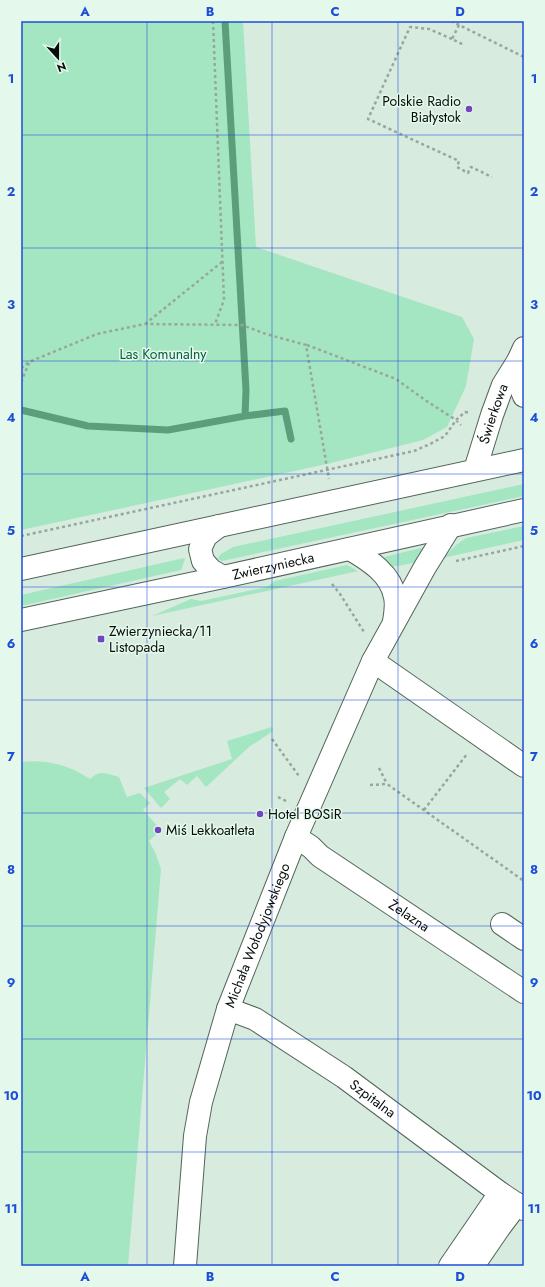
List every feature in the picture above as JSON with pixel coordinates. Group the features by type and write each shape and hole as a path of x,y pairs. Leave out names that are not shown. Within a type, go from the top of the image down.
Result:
{"street":[{"name":"Świerkowa","path":"521,355 520,386 524,396"},
{"name":"Świerkowa","path":"475,470 503,385 521,355"},
{"path":"21,569 524,460"},
{"name":"Zwierzyniecka","path":"21,620 524,510"},
{"name":"Michała Wołodyjowskiego","path":"185,1266 196,1130 209,1071 228,1009 296,838 373,661 425,567 451,525"},
{"path":"219,526 206,536 200,549 203,561 210,570 223,576"},
{"name":"Michała Wołodyjowskiego","path":"350,549 369,560 384,574 390,584 395,598 394,623"},
{"path":"373,661 524,766"},
{"name":"Żelazna","path":"296,838 311,847 320,856 524,992"},
{"path":"502,924 524,939"},
{"name":"Szpitalna","path":"228,1009 255,1019 344,1077 513,1202"},
{"path":"450,1266 513,1202"},
{"path":"473,1266 513,1202"}],"path":[{"path":"213,21 224,300 214,324"},
{"path":"451,21 524,56"},
{"path":"452,39 459,25"},
{"path":"464,44 429,29 410,27 368,119 459,161 456,167 468,173 471,167 492,177"},
{"path":"144,324 223,261"},
{"path":"21,368 30,362 97,334 144,324 242,325 266,334 306,345 396,379 456,420 461,426"},
{"path":"306,345 329,480"},
{"path":"21,382 30,362"},
{"path":"21,536 414,451 445,436 456,420 465,412 470,413"},
{"path":"425,567 524,546"},
{"path":"332,584 365,632"},
{"path":"424,810 480,736"},
{"path":"272,739 302,778"},
{"path":"379,768 387,784 524,880"},
{"path":"370,785 387,784"}],"green space":[{"name":"Las Komunalny","path":"21,21 243,21 256,247 462,317 474,339 466,386 447,427 423,440 327,464 21,530"},
{"path":"524,484 524,496 222,561 218,558 221,554 233,547"},
{"path":"524,526 524,540 443,558 456,545 466,538"},
{"path":"425,547 419,562 391,567 384,557"},
{"path":"185,559 181,570 21,606 21,595"},
{"path":"347,565 358,571 152,616 191,599 201,601 267,587 275,581"},
{"path":"272,727 273,731 249,747 206,787 197,776 187,785 180,779 164,792 170,799 161,808 144,788 232,759 227,741"},
{"path":"39,761 57,764 74,770 90,779 101,773 119,777 127,797 140,793 150,803 143,810 160,829 159,832 149,841 161,869 128,1266 21,1266 21,762"}],"waterway":[{"path":"21,410 88,426 168,430 245,416 246,390 225,21"},
{"path":"245,416 285,411 291,439"}],"place":[{"name":"Polskie Radio Białystok","path":"469,109"},
{"name":"Zwierzyniecka/11 Listopada","path":"101,639"},
{"name":"Hotel BOSiR","path":"260,814"},
{"name":"Miś Lekkoatleta","path":"158,830"}]}
